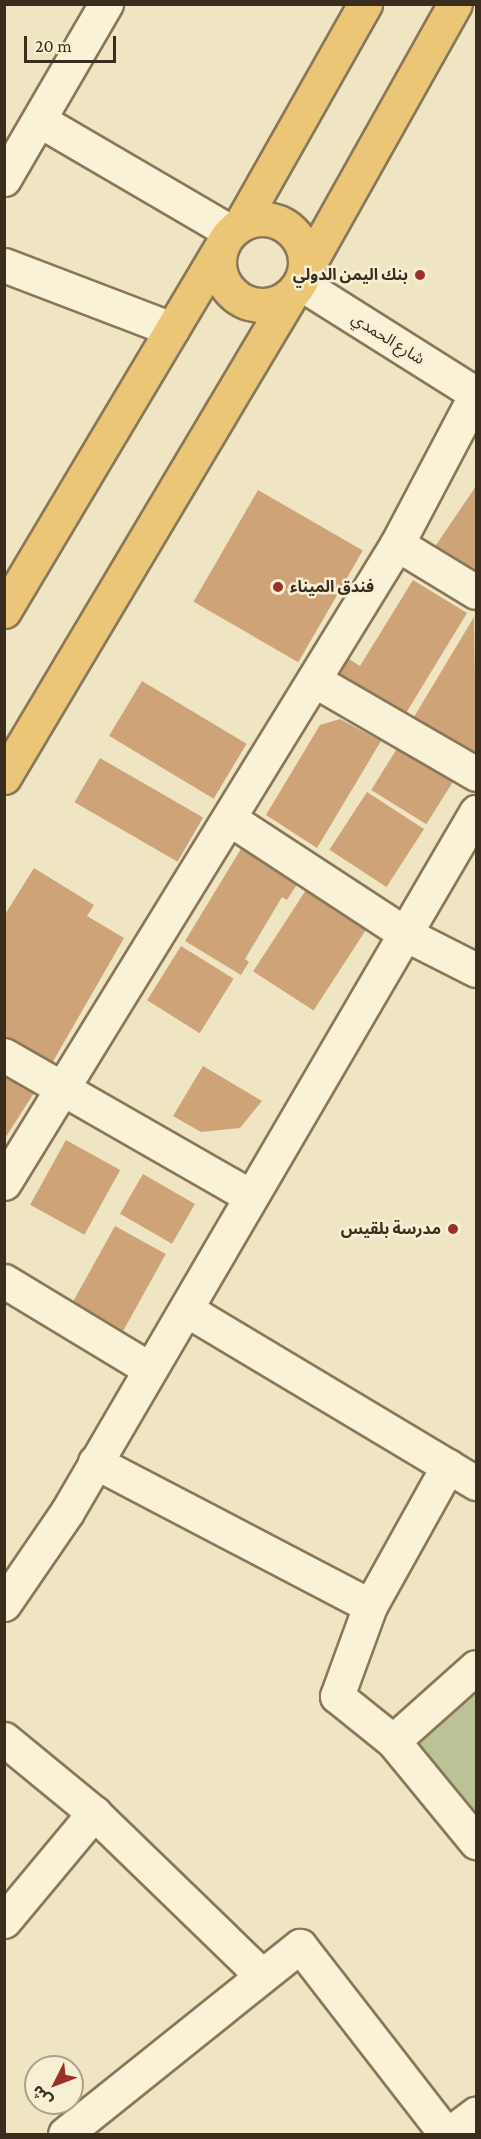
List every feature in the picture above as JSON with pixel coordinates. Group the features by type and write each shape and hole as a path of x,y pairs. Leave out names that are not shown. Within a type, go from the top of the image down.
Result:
{"highway":[{"path":"4,611 231,233 365,4"},
{"path":"4,777 299,283 455,4"},
{"path":"262,219 287,226 303,246 299,283 264,306 236,297 220,272 231,233 262,219"}],"street":[{"path":"4,179 106,4"},
{"path":"39,120 231,233"},
{"path":"4,265 172,329"},
{"name":"شارع الحمدي","path":"299,283 477,394"},
{"path":"4,1183 230,819 397,544 477,394"},
{"path":"397,544 477,592"},
{"path":"314,680 477,774"},
{"path":"4,1604 95,1462 148,1368 186,1310 250,1196 407,935 477,812"},
{"path":"230,819 407,935 477,970"},
{"path":"4,1055 250,1196"},
{"path":"4,1281 148,1368"},
{"path":"186,1310 477,1484"},
{"path":"95,1462 370,1606"},
{"path":"448,1466 370,1606 337,1696 393,1741 477,1842"},
{"path":"393,1741 477,1667"},
{"path":"4,1739 94,1813 261,1975"},
{"path":"4,1921 94,1813"},
{"path":"65,2134 300,1946 464,2125"}],"green space":[{"path":"476,1690 476,1830 412,1742"}],"building":[{"path":"476,486 476,576 434,548"},
{"path":"258,490 363,550 298,662 194,602"},
{"path":"413,580 467,613 403,718 337,677 349,659 360,666"},
{"path":"474,617 476,750 472,758 411,722"},
{"path":"142,681 247,744 214,799 109,736"},
{"path":"340,719 381,741 317,848 266,815 320,725"},
{"path":"403,739 458,773 426,824 371,790"},
{"path":"100,758 203,818 178,862 74,802"},
{"path":"367,792 424,829 386,887 329,850"},
{"path":"244,844 301,878 287,900 282,897 245,959 249,962 241,975 185,941"},
{"path":"34,868 94,905 87,916 124,938 51,1065 4,1037 4,916"},
{"path":"306,890 366,929 314,1011 253,971"},
{"path":"181,946 234,979 200,1033 147,1000"},
{"path":"203,1066 262,1101 240,1128 201,1132 173,1116"},
{"path":"4,1076 34,1093 4,1140"},
{"path":"66,1140 120,1170 84,1235 30,1205"},
{"path":"143,1174 195,1204 172,1244 120,1214"},
{"path":"115,1226 166,1254 122,1334 71,1306"}],"place":[{"name":"بنك اليمن الدولي","path":"420,275"},
{"name":"فندق الميناء","path":"278,587"},
{"name":"مدرسة بلقيس","path":"453,1229"}]}
